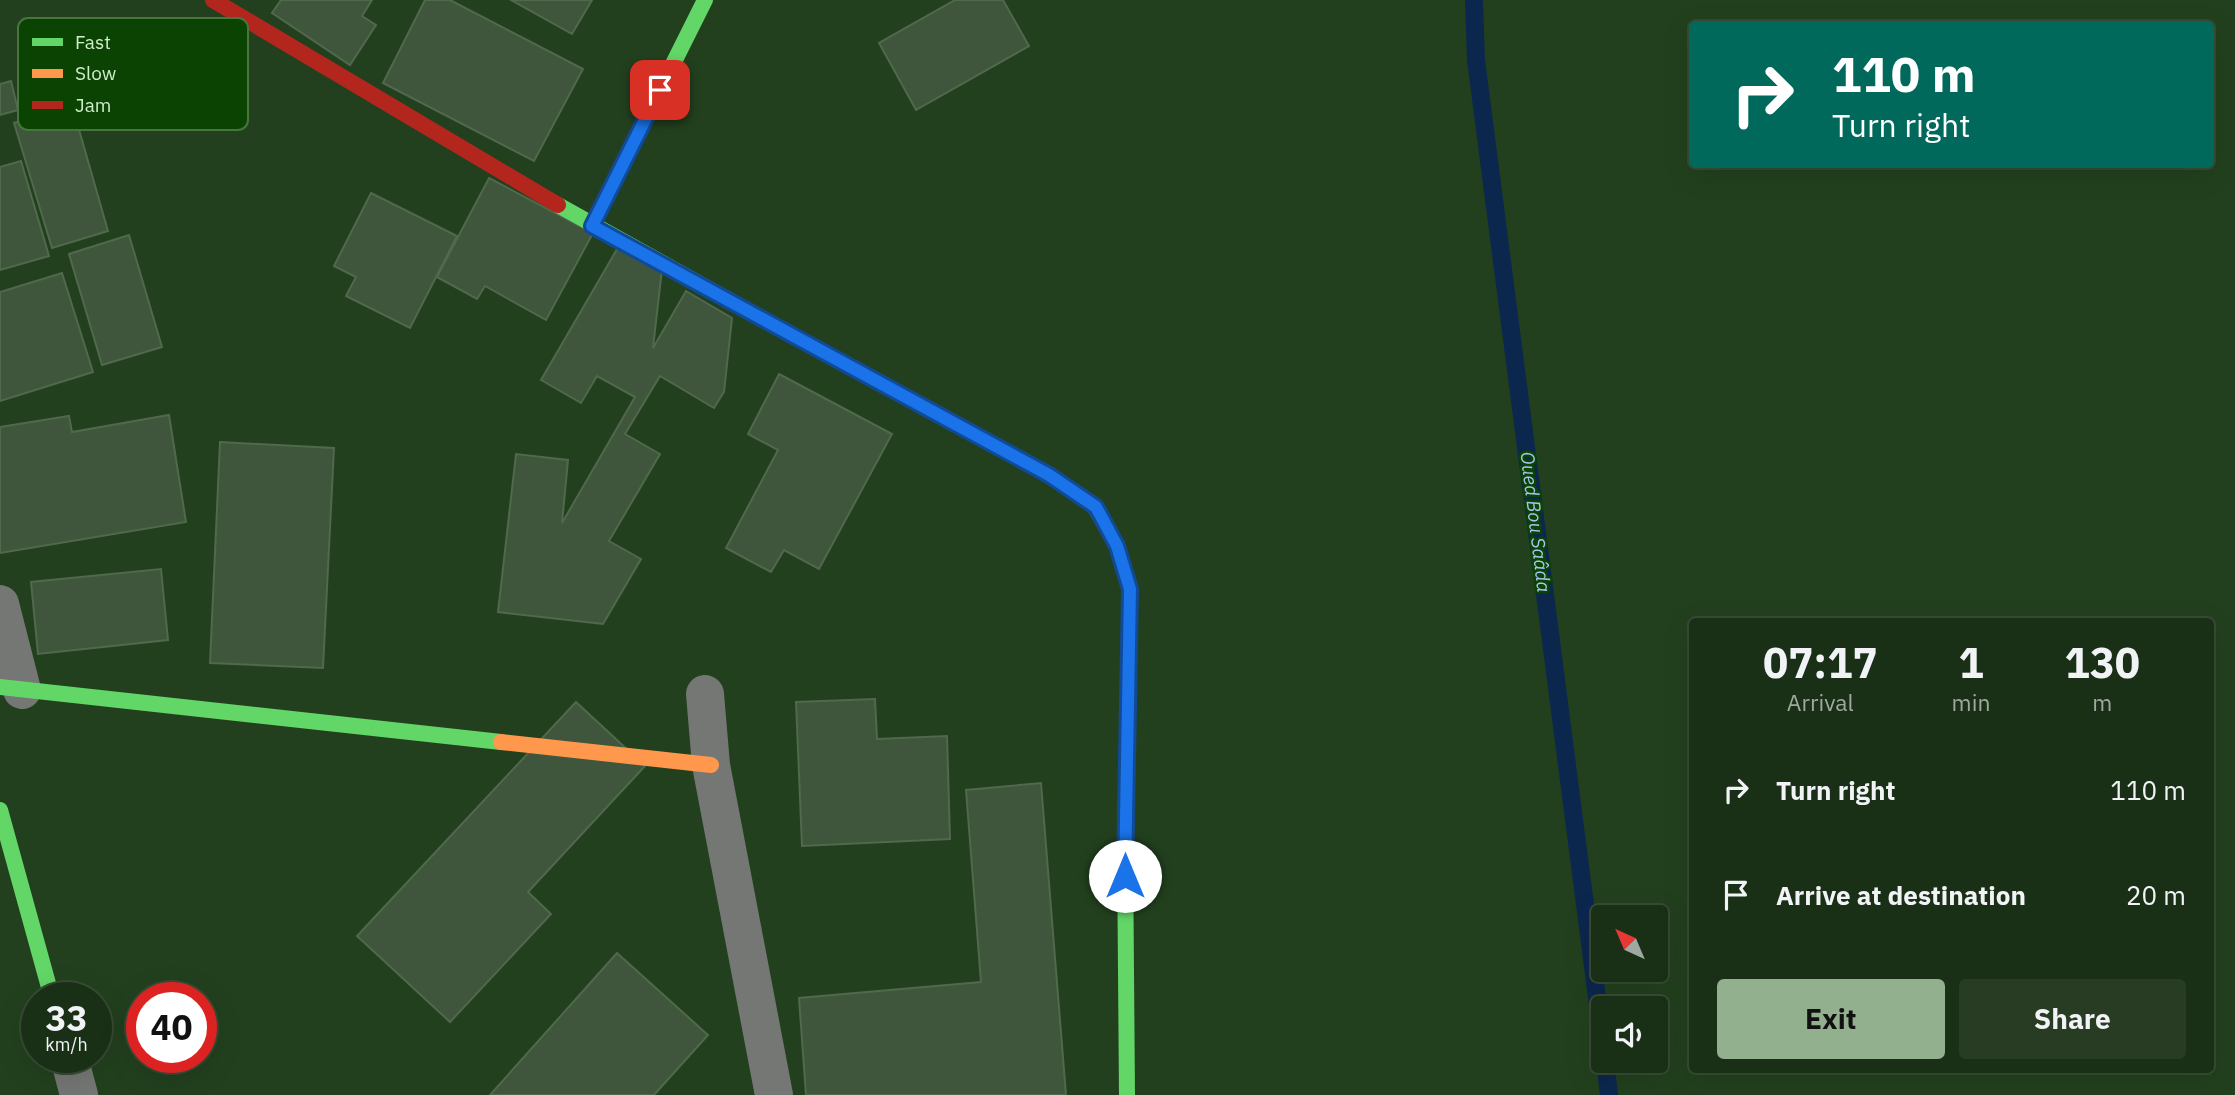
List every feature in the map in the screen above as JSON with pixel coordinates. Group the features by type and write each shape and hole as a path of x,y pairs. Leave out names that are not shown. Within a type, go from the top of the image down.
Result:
{"street":[{"path":"592,226 705,0"},
{"path":"236,6 592,226 1049,475 1096,507 1117,546 1130,589 1125,848 1127,1095"},
{"path":"0,604 11,689 711,765"},
{"path":"705,694 711,765 774,1095"},
{"path":"0,810 48,982"},
{"path":"73,1073 79,1095"}],"building":[{"path":"281,0 372,0 362,16 376,25 350,65 272,13"},
{"path":"425,0 450,0 583,69 534,161 383,83"},
{"path":"511,0 592,0 572,34"},
{"path":"955,0 1003,0 1029,46 916,110 879,43"},
{"path":"11,81 18,110 0,115 0,84"},
{"path":"18,122 18,130 79,130 108,231 52,248 14,123"},
{"path":"21,161 49,256 0,270 0,167"},
{"path":"489,178 593,233 546,320 485,286 477,299 437,277"},
{"path":"371,193 457,236 410,328 346,296 356,277 334,266"},
{"path":"129,235 162,347 102,365 69,254"},
{"path":"620,244 662,269 653,348 686,291 732,318 724,392 714,408 660,376 625,434 660,454 609,541 641,559 603,624 498,612 516,454 568,460 562,523 635,397 597,376 581,403 541,380"},
{"path":"62,273 93,372 0,401 0,292"},
{"path":"779,374 892,434 819,569 784,550 771,572 726,548 778,450 748,434"},
{"path":"169,415 186,522 0,553 0,427 69,416 72,432"},
{"path":"220,442 334,448 323,668 210,663"},
{"path":"161,569 168,640 38,654 31,582"},
{"path":"875,699 877,739 947,736 950,839 802,846 796,702"},
{"path":"576,702 645,766 528,892 551,914 450,1022 357,936"},
{"path":"1041,783 1066,1095 806,1095 799,998 981,982 966,790"},
{"path":"617,953 708,1035 654,1095 490,1095"}],"waterway":[{"name":"Oued Bou Saâda","path":"1474,0 1476,60 1597,996"},
{"name":"Oued Bou Saâda","path":"1606,1073 1609,1095"}],"traffic: fast":[{"path":"592,226 705,0"},
{"path":"558,205 797,338"},
{"path":"0,687 501,742"},
{"path":"1127,1095 1125,848 1128,708"},
{"path":"0,810 48,982"}],"traffic: slow":[{"path":"797,338 1049,475 1095,507 1117,546 1130,589 1128,708"},
{"path":"501,742 711,765"}],"traffic: jam":[{"path":"213,0 243,18"},
{"path":"248,21 558,205"}],"route":[{"path":"660,90 592,226 1049,475 1096,507 1117,546 1130,589 1125,876"}]}
